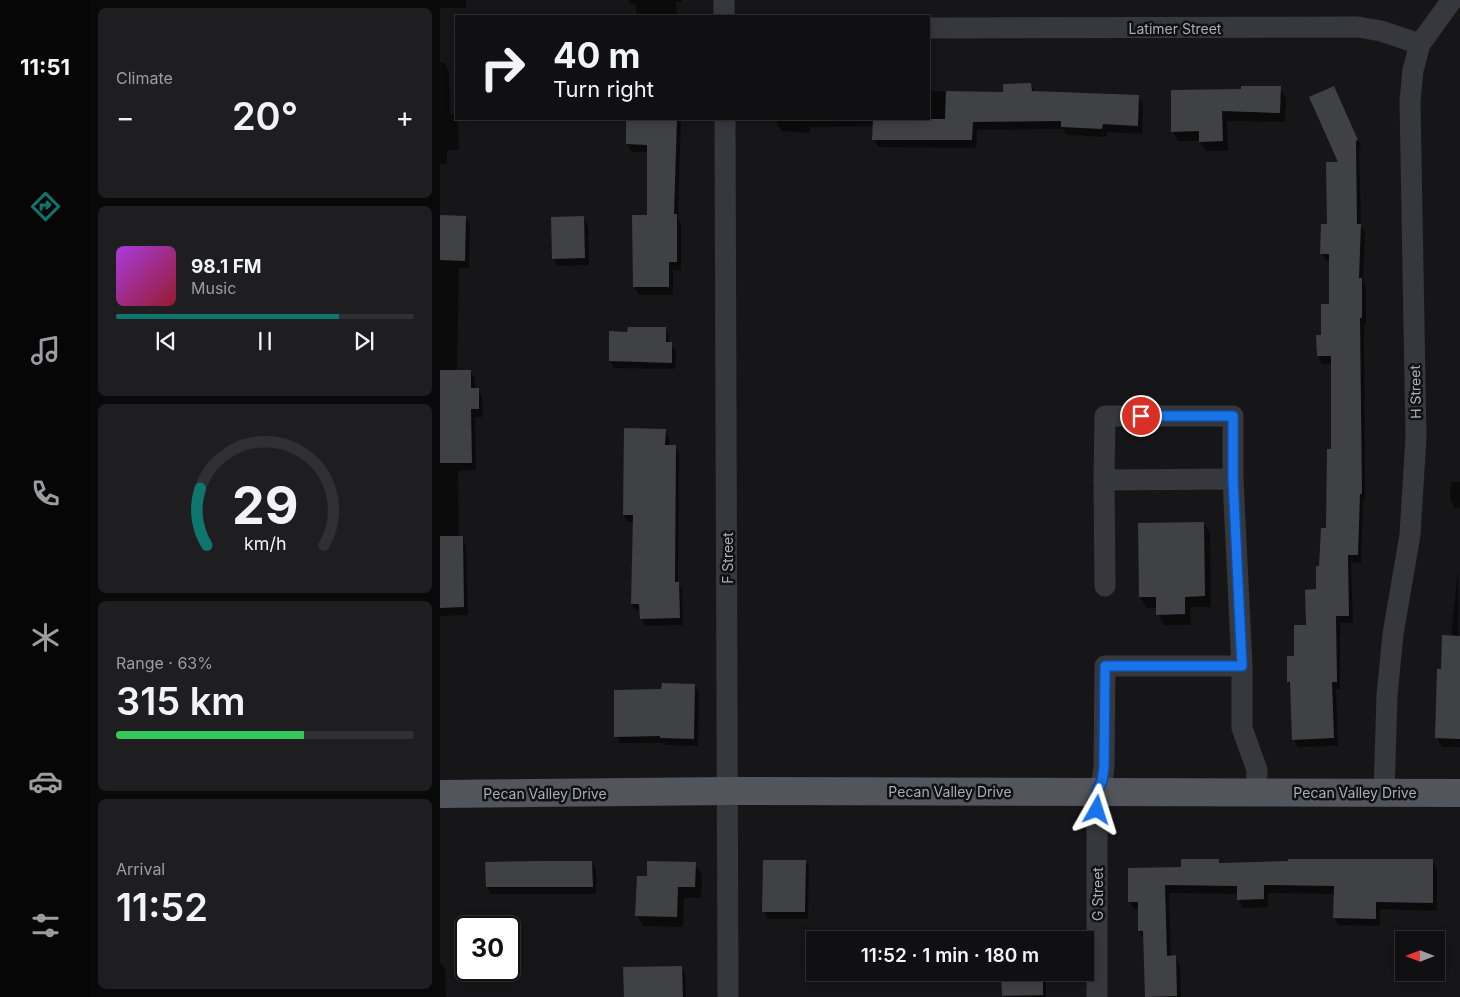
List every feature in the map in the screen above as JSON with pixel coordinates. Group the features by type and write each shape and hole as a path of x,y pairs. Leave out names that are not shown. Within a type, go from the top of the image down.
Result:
{"main road":[{"name":"Pecan Valley Drive","path":"440,794 728,791 1460,793"}],"street":[{"path":"724,0 724,15"},
{"name":"H Street","path":"1384,793 1388,687 1393,634 1410,535 1416,437 1410,101 1413,70 1420,44 1452,0"},
{"name":"Latimer Street","path":"930,28 1358,27 1381,31 1420,44"},
{"name":"F Street","path":"725,120 728,997"},
{"path":"1105,586 1105,416 1233,416 1233,479 1242,666 1242,728 1257,770 1256,792"},
{"path":"1104,480 1233,479"},
{"name":"G Street","path":"1097,997 1097,791 1102,781 1104,767 1105,666 1242,666"}],"building":[{"path":"1031,83 1032,91 1139,95 1138,126 1103,124 1102,129 1061,127 1061,121 973,122 972,140 872,140 873,120 945,119 946,91 1003,92 1003,84"},
{"path":"1241,86 1281,86 1280,113 1222,111 1223,141 1199,142 1199,131 1171,132 1171,90 1241,89"},
{"path":"1334,86 1358,140 1356,141 1357,224 1361,224 1359,278 1362,278 1362,318 1360,318 1362,494 1360,494 1358,555 1348,555 1349,616 1336,616 1337,682 1332,682 1334,738 1292,740 1290,682 1287,682 1287,656 1294,656 1294,625 1306,625 1305,590 1316,589 1316,566 1319,566 1321,528 1326,528 1327,449 1331,449 1331,356 1317,356 1316,335 1321,335 1321,304 1329,304 1329,254 1320,254 1321,224 1327,224 1326,162 1338,162 1309,97"},
{"path":"626,120 677,120 674,214 677,214 677,262 669,262 669,287 633,287 632,215 647,215 647,145 626,144"},
{"path":"440,215 466,216 465,261 440,260"},
{"path":"584,216 585,258 552,259 551,217"},
{"path":"628,327 666,327 666,342 672,342 672,363 609,361 609,331 627,332"},
{"path":"440,370 471,370 471,388 479,388 479,409 471,409 472,463 440,463"},
{"path":"624,428 666,429 665,445 676,445 675,582 679,582 680,618 640,619 639,604 631,604 633,515 623,515"},
{"path":"1204,522 1205,596 1185,597 1185,614 1156,615 1156,597 1139,597 1138,523"},
{"path":"440,536 463,536 464,607 440,608"},
{"path":"1442,635 1460,636 1460,739 1435,738 1437,669 1441,669"},
{"path":"662,683 695,684 694,739 660,738 660,736 614,737 614,690 661,689"},
{"path":"1181,859 1219,859 1219,863 1288,861 1288,859 1433,859 1433,903 1376,902 1376,919 1333,918 1334,886 1264,885 1264,899 1237,900 1237,886 1165,885 1167,956 1176,955 1177,996 1145,997 1143,931 1138,931 1138,902 1128,902 1128,868 1181,867"},
{"path":"763,860 806,860 805,912 762,912"},
{"path":"592,861 593,887 486,887 485,862"},
{"path":"647,861 696,862 695,887 678,887 677,917 635,916 637,876 647,876"},
{"path":"682,966 683,997 624,997 623,967"},
{"path":"1001,981 1043,981 1043,995 1002,996"}],"route":[{"path":"1097,810 1097,791 1102,781 1104,767 1105,666 1242,666 1233,479 1233,416 1141,416"}]}
